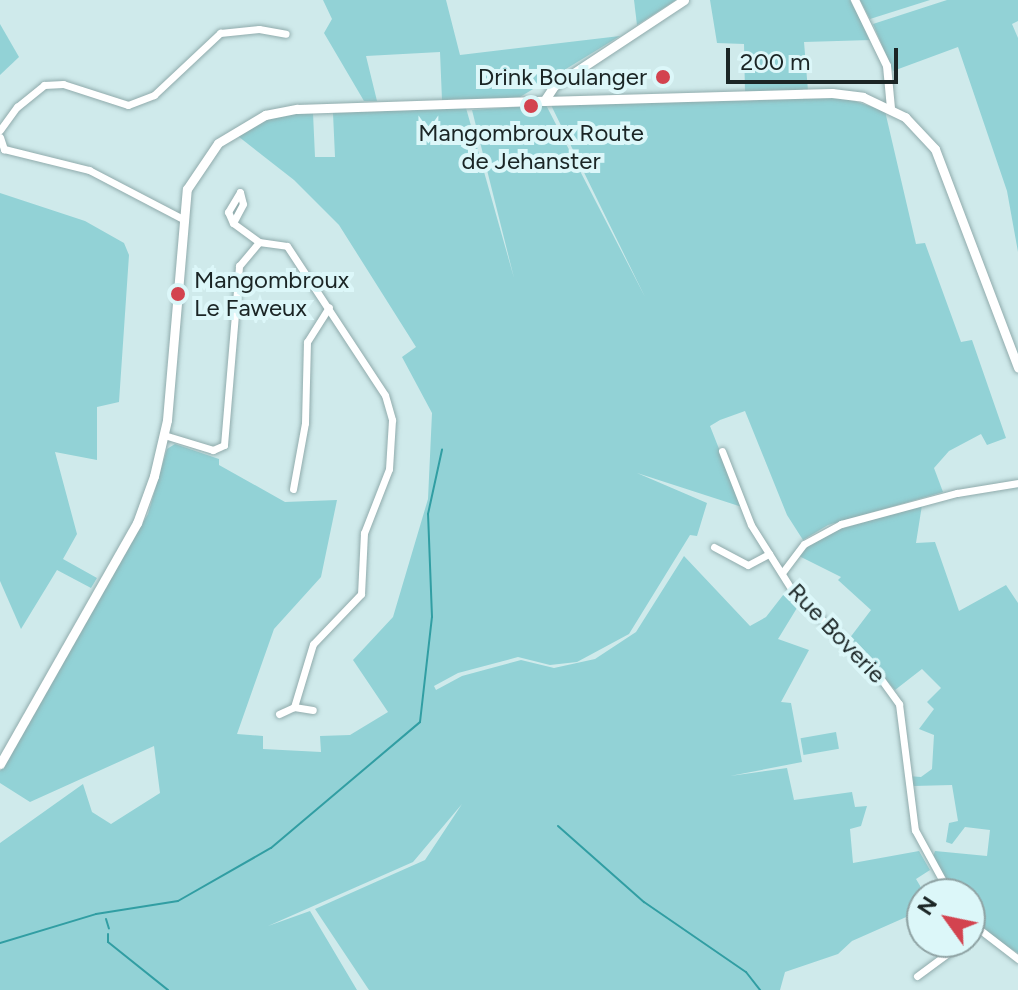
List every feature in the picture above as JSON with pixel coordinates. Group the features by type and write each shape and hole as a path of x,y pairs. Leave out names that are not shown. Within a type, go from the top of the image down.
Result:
{"main road":[{"path":"544,101 554,86 684,0"},
{"path":"0,764 130,536 164,435 181,218 187,189 207,153 232,131 265,115 297,109 832,93 891,108 923,133 940,159 1018,368"}],"street":[{"path":"855,0 887,66 891,108"},
{"path":"0,130 17,107 44,85 63,84 128,105 154,95 220,33 259,29 286,34"},
{"path":"0,137 2,149 89,170 181,218"},
{"path":"233,223 259,242 276,242 292,250 388,402 391,455 367,519 361,594 313,644 294,707"},
{"path":"164,435 213,450 228,438 239,266 259,242"},
{"path":"293,489 305,423 307,342 329,307"},
{"path":"722,451 769,554 782,573"},
{"name":"Rue Boverie","path":"941,878 915,830 899,704 782,573 804,544 841,524 957,493 1018,483"},
{"path":"714,547 748,565 769,554"},
{"path":"279,714 294,707 313,710"},
{"path":"986,938 1018,959"},
{"path":"917,976 941,958"}],"shaded area":[{"path":"323,0 446,0 460,55 620,36 520,97 442,100 440,52 366,56 377,101 364,101 324,33 332,19"},
{"path":"634,0 676,0 637,25"},
{"path":"710,0 850,0 871,40 804,42 808,91 745,93 744,44 717,43"},
{"path":"860,0 930,0 870,19"},
{"path":"947,0 1018,0 1018,21 1012,24 1018,38 1018,252 1007,191 958,47 893,71 873,24"},
{"path":"0,24 19,57 0,75"},
{"path":"845,98 885,111 916,244 925,243 961,342 972,340 1006,438 987,445 981,434 949,451 934,468 943,492 828,525 803,540 787,515 745,411 720,420 710,426 742,507 637,473 707,503 697,536 690,535 629,634 577,662 550,665 518,657 458,673 434,686 436,690 462,676 521,660 554,668 595,659 636,632 684,556 750,626 766,617 787,590 800,603 778,639 809,650 781,702 791,703 802,762 730,776 787,768 794,800 852,792 855,807 867,806 861,826 850,829 853,863 919,851 930,870 918,878 906,878 906,917 852,941 838,954 785,972 780,990 369,990 315,909 425,860 462,804 413,862 268,926 310,911 357,990 0,990 0,843 83,784 92,812 111,824 160,793 154,746 30,802 0,783 0,771 148,514 167,449 175,444 219,459 219,465 285,502 337,500 321,577 274,629 237,734 263,736 263,749 321,752 320,736 350,735 388,712 353,660 393,617 428,499 432,413 402,357 416,347 339,225 294,180 234,133 284,113 313,113 315,157 335,157 333,113 466,108 514,278 472,110 546,105 645,297 551,105"},
{"path":"0,193 85,221 124,243 129,255 119,402 97,407 97,460 55,452 77,534 63,559 97,578 91,588 57,570 21,629 0,581"},
{"path":"922,505 916,543 935,542 959,611 1006,585 1018,603 1018,953 986,934 986,878 944,878 932,859 935,851 987,856 990,830 965,827 952,844 946,842 949,823 958,821 952,785 913,786 908,776 921,777 932,769 934,735 919,729 934,709 927,702 941,688 922,669 895,690 849,639 871,610 838,580 841,577 797,555 824,534"},
{"path":"836,732 839,749 803,755 801,738"}],"waterway":[{"path":"0,943 96,914 178,901 271,848 420,722 432,617 428,514 442,450"},
{"path":"558,826 644,902 746,972 760,990"},
{"path":"106,919 109,929"},
{"path":"108,934 108,942 168,990"}],"place":[{"name":"Drink Boulanger","path":"663,77"},
{"name":"Mangombroux Route de Jehanster","path":"531,106"},
{"name":"Mangombroux Le Faweux","path":"178,294"}]}
